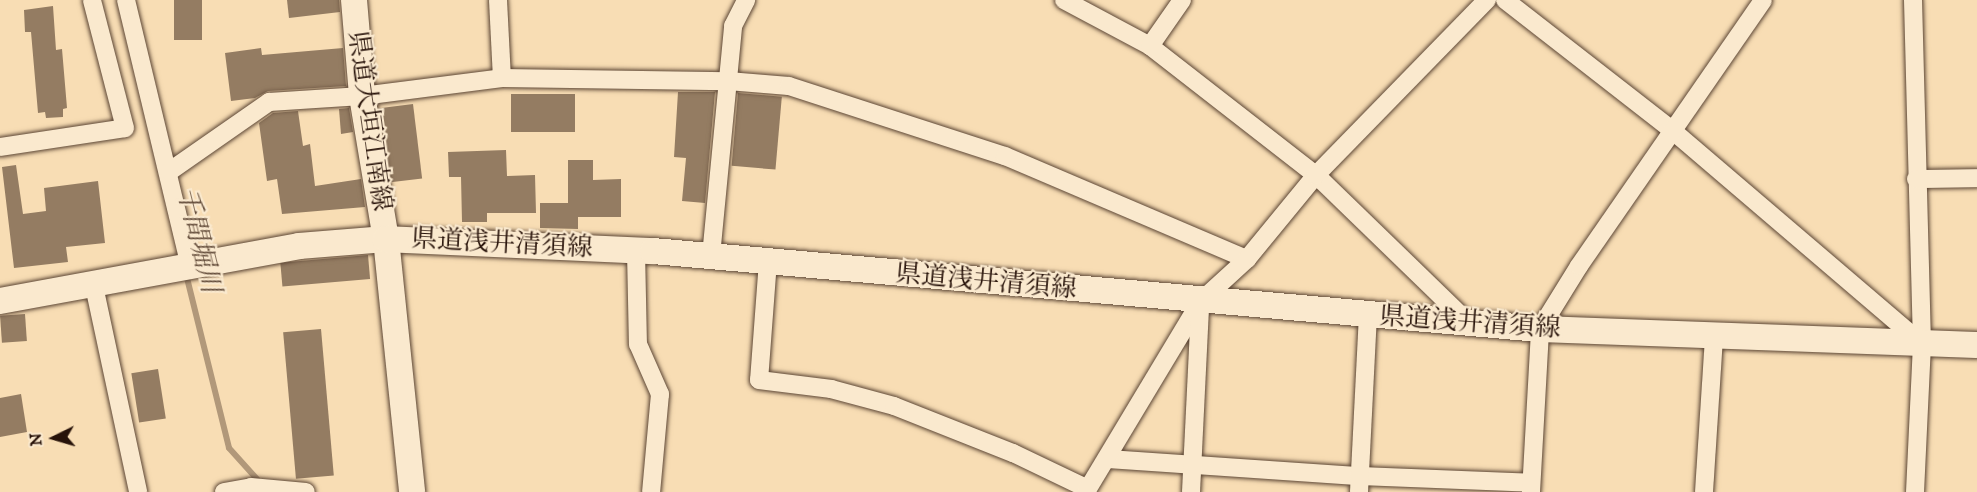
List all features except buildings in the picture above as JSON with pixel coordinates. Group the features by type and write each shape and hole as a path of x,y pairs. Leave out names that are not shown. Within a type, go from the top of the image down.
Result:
{"main road":[{"name":"県道大垣江南線","path":"354,0 362,96 386,239 412,492"},
{"name":"県道浅井清須線","path":"0,301 299,246 386,239 711,256 1200,302 1540,329 1977,345"}],"street":[{"path":"0,147 125,128 92,0"},
{"path":"126,0 170,171 183,269"},
{"path":"498,0 502,78"},
{"path":"711,256 733,26 746,0"},
{"path":"1064,0 1150,46 1316,175 1470,324"},
{"path":"1150,46 1182,0"},
{"path":"768,261 759,380 831,389 894,406 1013,453 1087,490 1108,459 1137,402 1200,302 1247,259 1316,175 1487,0"},
{"path":"1505,0 1673,131 1923,344"},
{"path":"1108,459 1193,465 1360,484 1531,488 1540,329 1579,266 1763,0"},
{"path":"1913,0 1916,179 1923,344 1915,492"},
{"path":"170,171 269,102 362,96 502,78 728,81 789,86 1005,156 1247,259"},
{"path":"1916,179 1977,178"},
{"path":"636,251 638,344 660,394 651,492"},
{"path":"94,285 138,492"},
{"path":"1191,492 1200,302"},
{"path":"1360,484 1368,315"},
{"path":"1704,492 1714,337"},
{"path":"224,492 250,487 306,492"}],"waterway":[{"name":"千間堀川","path":"186,274 229,448 257,479"}]}
